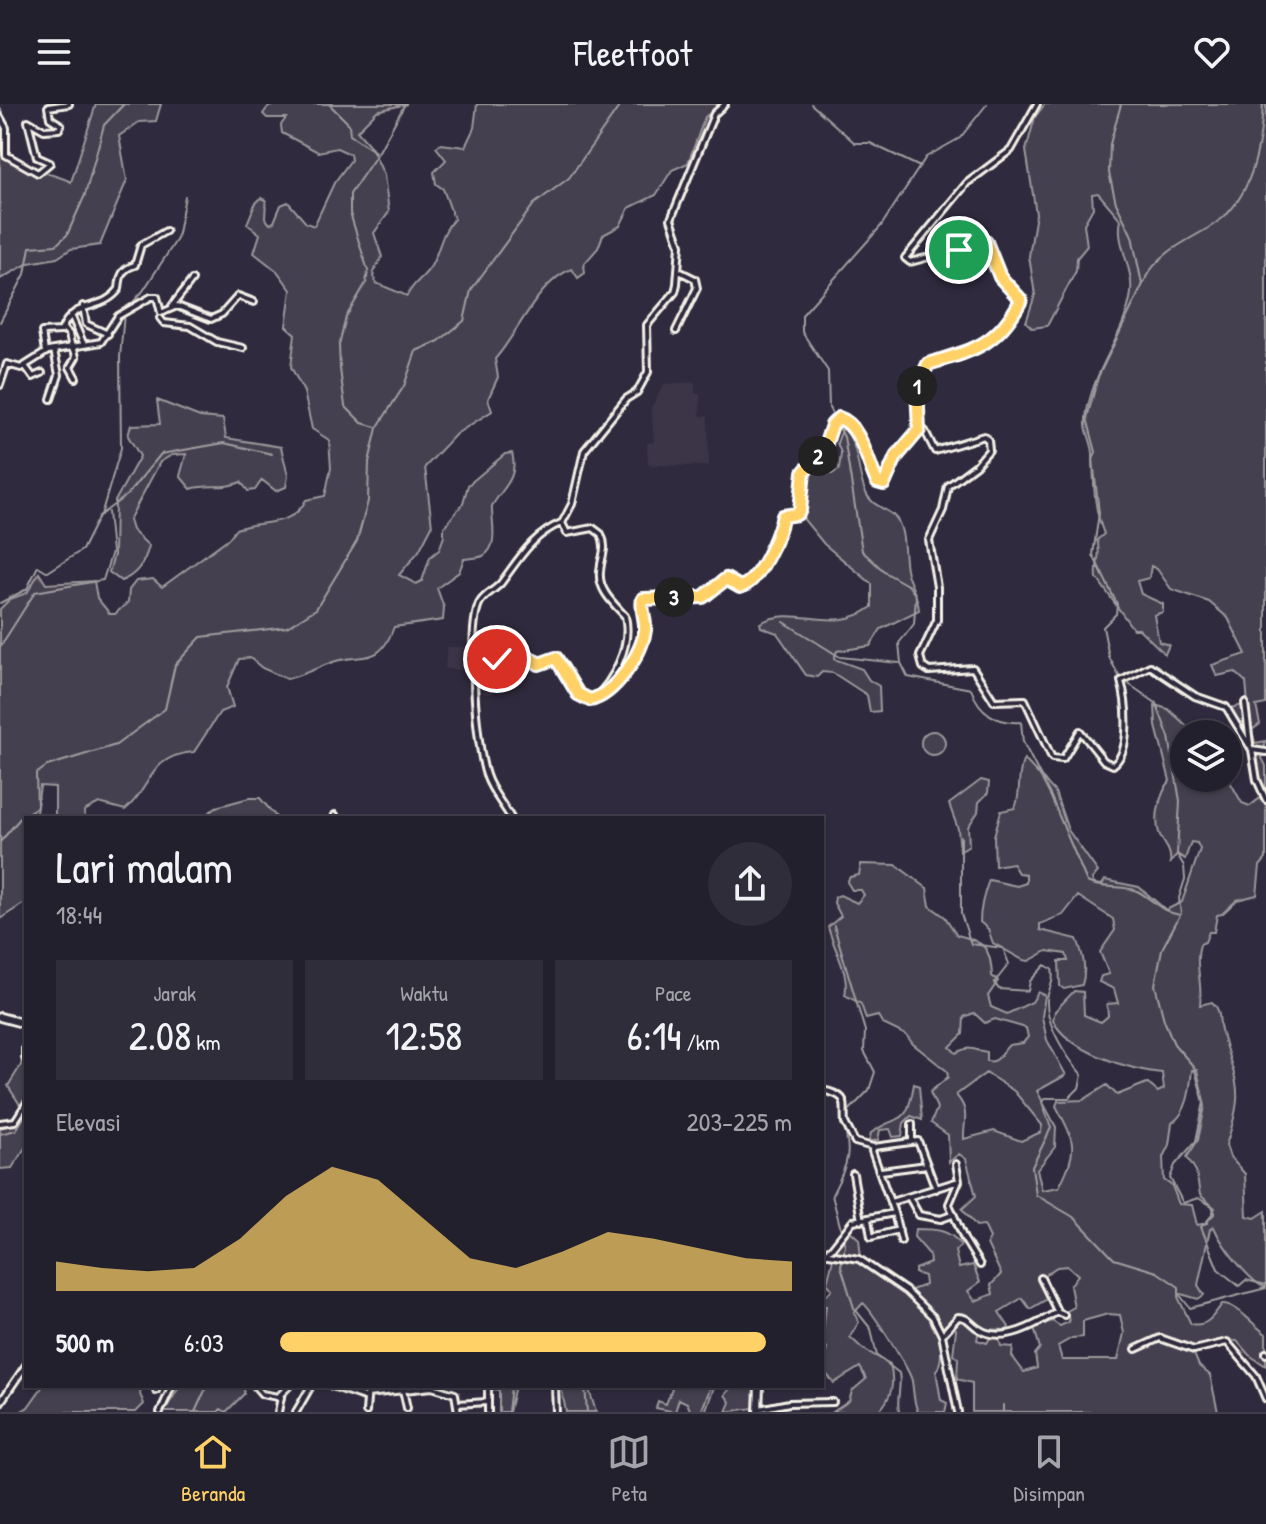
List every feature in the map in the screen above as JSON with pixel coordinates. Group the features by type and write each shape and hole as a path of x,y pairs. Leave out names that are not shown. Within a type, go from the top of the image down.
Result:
{"street":[{"path":"0,117 6,128 6,155 38,173 50,163 37,157 28,121 44,130 59,129 61,125 51,120 48,107 69,104"},
{"path":"510,816 487,777 481,755 473,627 480,602 501,582 528,545 562,523 572,504 584,451 646,376 647,325 675,292 679,271 680,245 671,219 714,114 725,104"},
{"path":"595,699 640,648 645,628 643,599 703,597 726,579 740,587 755,580 778,536 783,516 797,514 800,510 804,472 824,449 836,420 844,418 856,433 879,485 886,482 896,457 919,430 917,388 928,364 966,354 989,340 1008,321 1021,299 1000,277 986,242 910,262 905,258 967,183 1011,150 1037,104"},
{"path":"63,328 64,320 83,306 110,299 119,289 118,279 124,270 135,265 141,245 166,231"},
{"path":"676,331 697,288 695,279 679,271"},
{"path":"156,324 192,280"},
{"path":"0,385 7,364 19,368 45,352 101,342 115,319 155,296 164,323 190,326 217,342 243,348"},
{"path":"172,306 211,319 222,314 238,296 254,302"},
{"path":"83,306 86,324 108,334"},
{"path":"71,315 84,345"},
{"path":"63,328 69,334 76,357 70,367 76,378"},
{"path":"45,352 42,332 63,328"},
{"path":"51,399 59,375 54,350"},
{"path":"25,366 33,377 42,373"},
{"path":"919,430 925,431 935,451 981,436 988,440 989,446 976,465 948,486 942,514 930,534 938,604 935,630 920,656 923,667 929,671 973,668 994,701 1025,700 1052,758 1063,759 1080,731 1104,761 1113,765 1118,762 1127,740 1123,680 1150,666 1195,696 1226,707 1251,748 1266,752"},
{"path":"562,523 567,533 593,528 600,531 606,550 600,578 606,593 626,620 624,648 595,699"},
{"path":"476,674 484,662 521,652 539,664 556,658 578,694 595,699"},
{"path":"1245,703 1257,780 1266,800"},
{"path":"0,1017 24,1023"},
{"path":"824,1091 840,1097 848,1111 844,1119 853,1141 874,1147 912,1140 919,1143 936,1189"},
{"path":"0,1123 15,1121 24,1107"},
{"path":"912,1124 912,1140"},
{"path":"874,1147 872,1151 891,1202 901,1241"},
{"path":"956,1164 959,1181 949,1201 952,1215 980,1265"},
{"path":"881,1171 927,1165"},
{"path":"853,1174 861,1221"},
{"path":"891,1202 959,1181"},
{"path":"909,1197 919,1215 941,1219 952,1215"},
{"path":"824,1251 842,1237 852,1222 894,1213"},
{"path":"868,1219 871,1237 899,1230"},
{"path":"824,1253 859,1259 906,1291 933,1317 942,1335 958,1412"},
{"path":"1041,1278 1057,1312 1064,1315"},
{"path":"942,1335 958,1317 968,1319 984,1332 1003,1334 1018,1331 1057,1312"},
{"path":"1136,1349 1157,1338 1194,1350 1227,1342 1256,1376 1266,1399"},
{"path":"0,1403 24,1368"},
{"path":"160,1412 171,1388"},
{"path":"257,1388 262,1394 281,1397"},
{"path":"278,1412 281,1397 288,1388"},
{"path":"296,1412 310,1388"},
{"path":"339,1388 367,1396 423,1388"},
{"path":"366,1412 368,1388"},
{"path":"436,1388 455,1394 458,1412"},
{"path":"488,1388 488,1412"},
{"path":"555,1388 556,1412"},
{"path":"759,1388 758,1410 789,1403 833,1402"},
{"path":"403,1390 407,1408"},
{"path":"457,1404 487,1402"}],"shaded area":[{"path":"96,104 161,104 156,121 139,122 119,136 127,180 100,245 71,249 57,258 29,263 0,279 0,107 7,145 13,157 28,167 71,182"},
{"path":"279,104 407,104 377,111 357,131 371,147 384,175 389,212 374,233 382,257 373,273 376,283 407,296 431,266 454,219 443,189 436,184 434,172 446,160 436,147 441,144 465,147 474,128 477,104 723,104 705,117 688,163 672,170 656,195 629,208 620,226 603,235 598,248 584,264 585,273 578,278 572,269 560,275 539,296 495,359 498,377 488,399 492,411 456,434 425,467 432,526 419,551 399,575 416,584 422,581 430,557 439,550 444,527 463,503 468,485 505,454 512,453 514,462 508,482 492,506 494,533 488,552 481,557 464,559 459,572 437,588 444,608 443,620 394,627 388,640 376,653 333,662 287,679 262,668 250,658 239,659 227,687 233,707 220,712 194,752 179,755 159,766 125,810 99,803 84,811 85,816 55,816 55,787 40,786 36,813 24,816 24,903 0,919 0,609 10,599 27,593 39,573 46,584 94,581 97,598 110,614 115,614 128,602 129,590 136,581 153,579 162,587 229,538 236,529 284,519 300,509 306,500 325,496 331,468 329,440 312,429 304,392 291,367 295,334 286,326 291,290 277,271 254,253 260,234 247,224 255,204 261,198 266,200 265,218 270,224 274,222 281,205 288,202 306,223 314,226 334,183 351,160 350,154 337,148 318,152 282,133 281,125 286,118 267,118 263,114 268,107"},
{"path":"1045,104 1266,104 1266,704 1256,706 1260,724 1252,730 1255,743 1266,741 1262,758 1266,766 1266,859 1260,866 1257,895 1237,900 1217,915 1214,932 1209,932 1205,942 1200,944 1198,959 1200,1005 1212,1002 1217,1009 1237,1086 1236,1110 1226,1145 1230,1157 1245,1174 1247,1216 1255,1218 1266,1211 1266,1288 1236,1262 1214,1227 1210,1229 1198,1285 1204,1295 1198,1299 1181,1294 1178,1297 1191,1324 1206,1322 1222,1304 1239,1311 1266,1334 1266,1366 1249,1355 1237,1341 1213,1342 1202,1346 1194,1354 1199,1366 1210,1375 1218,1412 972,1412 972,1383 957,1379 958,1358 953,1355 956,1329 946,1326 936,1371 941,1400 947,1403 945,1412 918,1412 910,1375 863,1303 854,1313 859,1322 850,1337 863,1349 890,1364 891,1390 878,1412 833,1412 849,1401 852,1391 866,1379 860,1367 834,1383 824,1371 827,1348 824,1345 824,1295 832,1289 827,1283 835,1251 850,1231 859,1239 861,1257 903,1293 925,1285 924,1276 915,1273 915,1269 930,1263 929,1254 914,1237 915,1229 941,1231 961,1245 955,1251 959,1268 973,1265 980,1282 968,1291 975,1301 993,1294 991,1285 1001,1274 987,1244 990,1238 984,1225 976,1226 962,1209 976,1196 966,1159 959,1154 949,1162 948,1135 931,1123 937,1108 930,1092 948,1077 947,1071 906,1035 883,1024 878,1016 866,1019 861,1004 845,995 843,970 828,927 841,916 834,903 835,897 840,895 857,903 864,895 861,890 852,890 847,882 850,877 859,875 861,864 896,865 927,888 930,906 945,917 957,935 980,943 988,952 992,976 998,981 988,996 991,1007 1007,1014 1032,1002 1038,992 1045,995 1042,1017 1047,1040 1066,1075 1037,1091 1056,1127 1055,1147 1037,1170 1042,1190 1059,1187 1069,1164 1072,1146 1068,1129 1056,1106 1058,1101 1083,1100 1107,1085 1117,1095 1147,1083 1158,1092 1164,1089 1162,1073 1101,1057 1071,1041 1053,1020 1055,1011 1074,991 1083,992 1084,1015 1101,1022 1108,1016 1107,1004 1118,1003 1114,989 1099,982 1101,976 1109,974 1100,952 1115,930 1113,919 1078,896 1063,915 1040,924 1040,930 1077,939 1083,956 1082,985 1064,989 1060,986 1059,961 1068,961 1066,954 1047,951 1029,961 1023,960 993,943 988,929 980,922 989,880 1017,886 1026,883 1026,874 1018,873 1012,863 995,866 994,836 1001,811 1015,808 1024,759 1055,792 1068,830 1098,872 1092,879 1094,884 1102,885 1105,880 1139,887 1166,910 1182,902 1200,849 1197,843 1191,842 1185,859 1177,854 1170,864 1169,851 1159,833 1157,820 1163,792 1170,781 1170,792 1236,792 1242,803 1250,806 1261,797 1250,750 1242,739 1242,720 1229,720 1230,708 1248,704 1246,682 1235,672 1217,676 1212,665 1246,654 1228,618 1209,602 1171,589 1157,569 1151,566 1149,578 1137,581 1141,594 1163,604 1163,612 1154,615 1159,642 1169,645 1165,654 1139,629 1133,629 1097,578 1097,540 1104,534 1096,505 1093,451 1086,415 1095,383 1121,328 1131,293 1130,274 1120,238 1121,220 1098,193 1092,194 1093,208 1084,224 1087,246 1077,258 1076,271 1047,326 1032,328 1026,322 1035,295 1029,256 1036,214 1026,150 1035,117","holes":["974,1013 985,1023 995,1019 1026,1028 1028,1037 1023,1043 1009,1045 994,1061 987,1061 987,1052 964,1049 956,1053 950,1047 963,1034 964,1017","1192,1070 1197,1070 1205,1106 1198,1140 1187,1157 1196,1171 1200,1195 1215,1208 1207,1223 1197,1225 1192,1205 1179,1204 1172,1186 1164,1180 1163,1157 1169,1145 1172,1123 1185,1107","986,1073 1014,1091 1042,1125 1041,1132 1021,1141 994,1131 964,1139 965,1112 956,1095","1068,1266 1078,1275 1070,1286 1074,1307 1067,1311 1069,1322 1060,1326 1052,1321 1034,1328 1040,1348 1035,1354 1037,1368 1024,1372 1012,1356 1013,1347 1001,1346 999,1338 990,1338 987,1343 977,1340 979,1329 1007,1330 1009,1327 999,1312 1022,1298 1030,1309 1047,1299 1037,1280 1057,1267","1108,1314 1120,1315 1124,1333 1118,1360 1062,1360 1058,1346 1072,1338 1083,1337 1083,1321"]},
{"path":"695,382 695,393 700,394 700,416 708,416 709,466 648,465 647,443 654,442 651,408 664,384"},
{"path":"157,400 200,417 223,419 226,438 281,447 288,476 286,487 276,491 262,480 255,490 248,491 241,482 191,489 180,476 186,454 172,455 160,462 129,520 132,530 149,546 140,567 121,581 109,572 114,555 115,501 140,456 128,436 131,425 160,424"},
{"path":"843,427 855,450 867,496 893,515 900,526 906,569 919,610 881,629 870,646 837,651 834,659 862,669 869,680 879,686 880,711 870,712 867,695 833,673 822,672 817,677 806,675 777,633 761,627 760,623 787,616 843,619 872,607 872,584 824,544 801,516 807,505 810,472 832,474 839,470 841,453 837,443"},
{"path":"447,647 472,647 472,661 524,654 528,674 497,681 492,684 492,694 483,694 481,671 445,669"},
{"path":"1155,705 1168,709 1180,720 1170,720 1170,781 1156,726"},
{"path":"933,731 942,734 945,743 942,752 933,755 924,752 921,743 924,734"},
{"path":"981,780 989,782 988,793 979,802 978,812 968,827 969,845 960,851 958,829 949,804"},
{"path":"260,798 275,816 205,816 216,807"},
{"path":"24,1045 24,1149 12,1168 0,1169 0,1128 11,1125 22,1108 8,1086 21,1065"},
{"path":"914,1084 919,1086 922,1120 911,1116 904,1123 902,1136 893,1137 890,1129 880,1130 878,1140 869,1142 871,1133 905,1114"},
{"path":"42,1388 142,1388 140,1394 144,1404 136,1412 20,1412 28,1407"},
{"path":"179,1388 244,1388 244,1394 226,1412 221,1409 218,1412 164,1412"},
{"path":"484,1388 515,1388 509,1412 499,1412 499,1390"},
{"path":"561,1388 589,1388 596,1412 566,1412"},
{"path":"672,1388 713,1388 705,1412 691,1412 687,1403 679,1399 675,1412 656,1408 658,1401 666,1404"},
{"path":"730,1388 754,1388 754,1408 726,1412 730,1402 725,1395"}],"waterway":[{"path":"0,322 25,274 30,247 56,245 67,235 85,195 104,125 124,104"},
{"path":"329,104 349,124 350,135 377,153"},
{"path":"376,427 362,423 345,406 340,369 339,345 346,317 366,283 368,271 350,213 350,194 378,153 405,104"},
{"path":"0,842 22,816 37,807 36,774 47,766 116,745 165,709 175,665 201,637 287,627 316,609 357,541 368,501 369,462 377,428 404,386 416,351 439,341 464,321 471,290 534,204 569,178 621,104"},
{"path":"811,104 855,143 870,143 920,167"},
{"path":"987,104 960,138 926,157 881,226 802,315 802,332 828,371 829,408 844,437 862,551 886,573 909,586 916,596 914,624 899,643 901,663 908,677 971,689 990,715 1004,721 1021,722 1023,742 1051,797 1087,882 1137,891 1161,908 1180,915 1162,949 1155,985 1174,1044 1194,1067 1204,1102 1196,1141 1175,1165 1170,1178 1183,1203 1198,1198 1212,1206 1215,1213 1201,1227 1218,1269 1239,1286 1246,1280 1266,1285"},
{"path":"1121,104 1110,144 1109,173 1116,203 1132,236 1142,284"},
{"path":"1146,277 1168,253 1213,225 1237,202 1257,154 1263,104"},
{"path":"127,309 143,291 177,239 185,196"},
{"path":"1146,278 1098,377 1087,418 1096,452 1093,460 1099,513 1093,555 1117,604 1116,614 1103,627 1109,657 1120,678 1156,703 1169,737 1180,801 1177,854 1184,866 1185,879 1179,898 1181,914"},
{"path":"101,515 121,448 120,357 124,314"},
{"path":"0,603 27,589 38,566 48,572 82,550 99,516 127,495 161,454 224,443 272,454"},
{"path":"0,647 35,592 103,580 112,552 108,512"},
{"path":"784,622 840,657 899,663"},
{"path":"961,836 961,914 971,944 1003,948 1009,964 994,983 999,989 1028,991 1030,981 1045,965 1052,969 1053,978 1047,1000 1050,1020 1064,1050 1082,1075 1079,1088 1069,1098 1045,1098 1042,1102 1051,1128 1032,1167 1036,1195 1075,1218 1114,1259 1157,1272 1179,1287 1179,1294 1190,1308 1266,1288"},
{"path":"834,926 865,1031 864,1051 875,1072 869,1090 841,1119 848,1150 842,1175 832,1195 845,1245 841,1266 854,1308 871,1329 877,1356 899,1373 899,1412"},
{"path":"0,1134 16,1130 24,1117"},
{"path":"195,1412 206,1388"},
{"path":"508,1412 511,1388"},
{"path":"585,1388 587,1412"},
{"path":"701,1412 710,1388"},
{"path":"1003,1405 1003,1412"}],"route":[{"path":"497,659 521,652 539,664 556,658 578,694 590,700 602,695 640,648 645,628 640,601 661,595 703,597 726,579 740,587 755,580 768,549 780,532 783,516 797,514 800,510 804,472 824,449 832,425 839,418 846,420 856,433 877,482 884,484 900,450 919,430 917,388 928,364 966,354 989,340 1002,329 1021,300 1000,277 986,242 977,242 959,250"}]}
